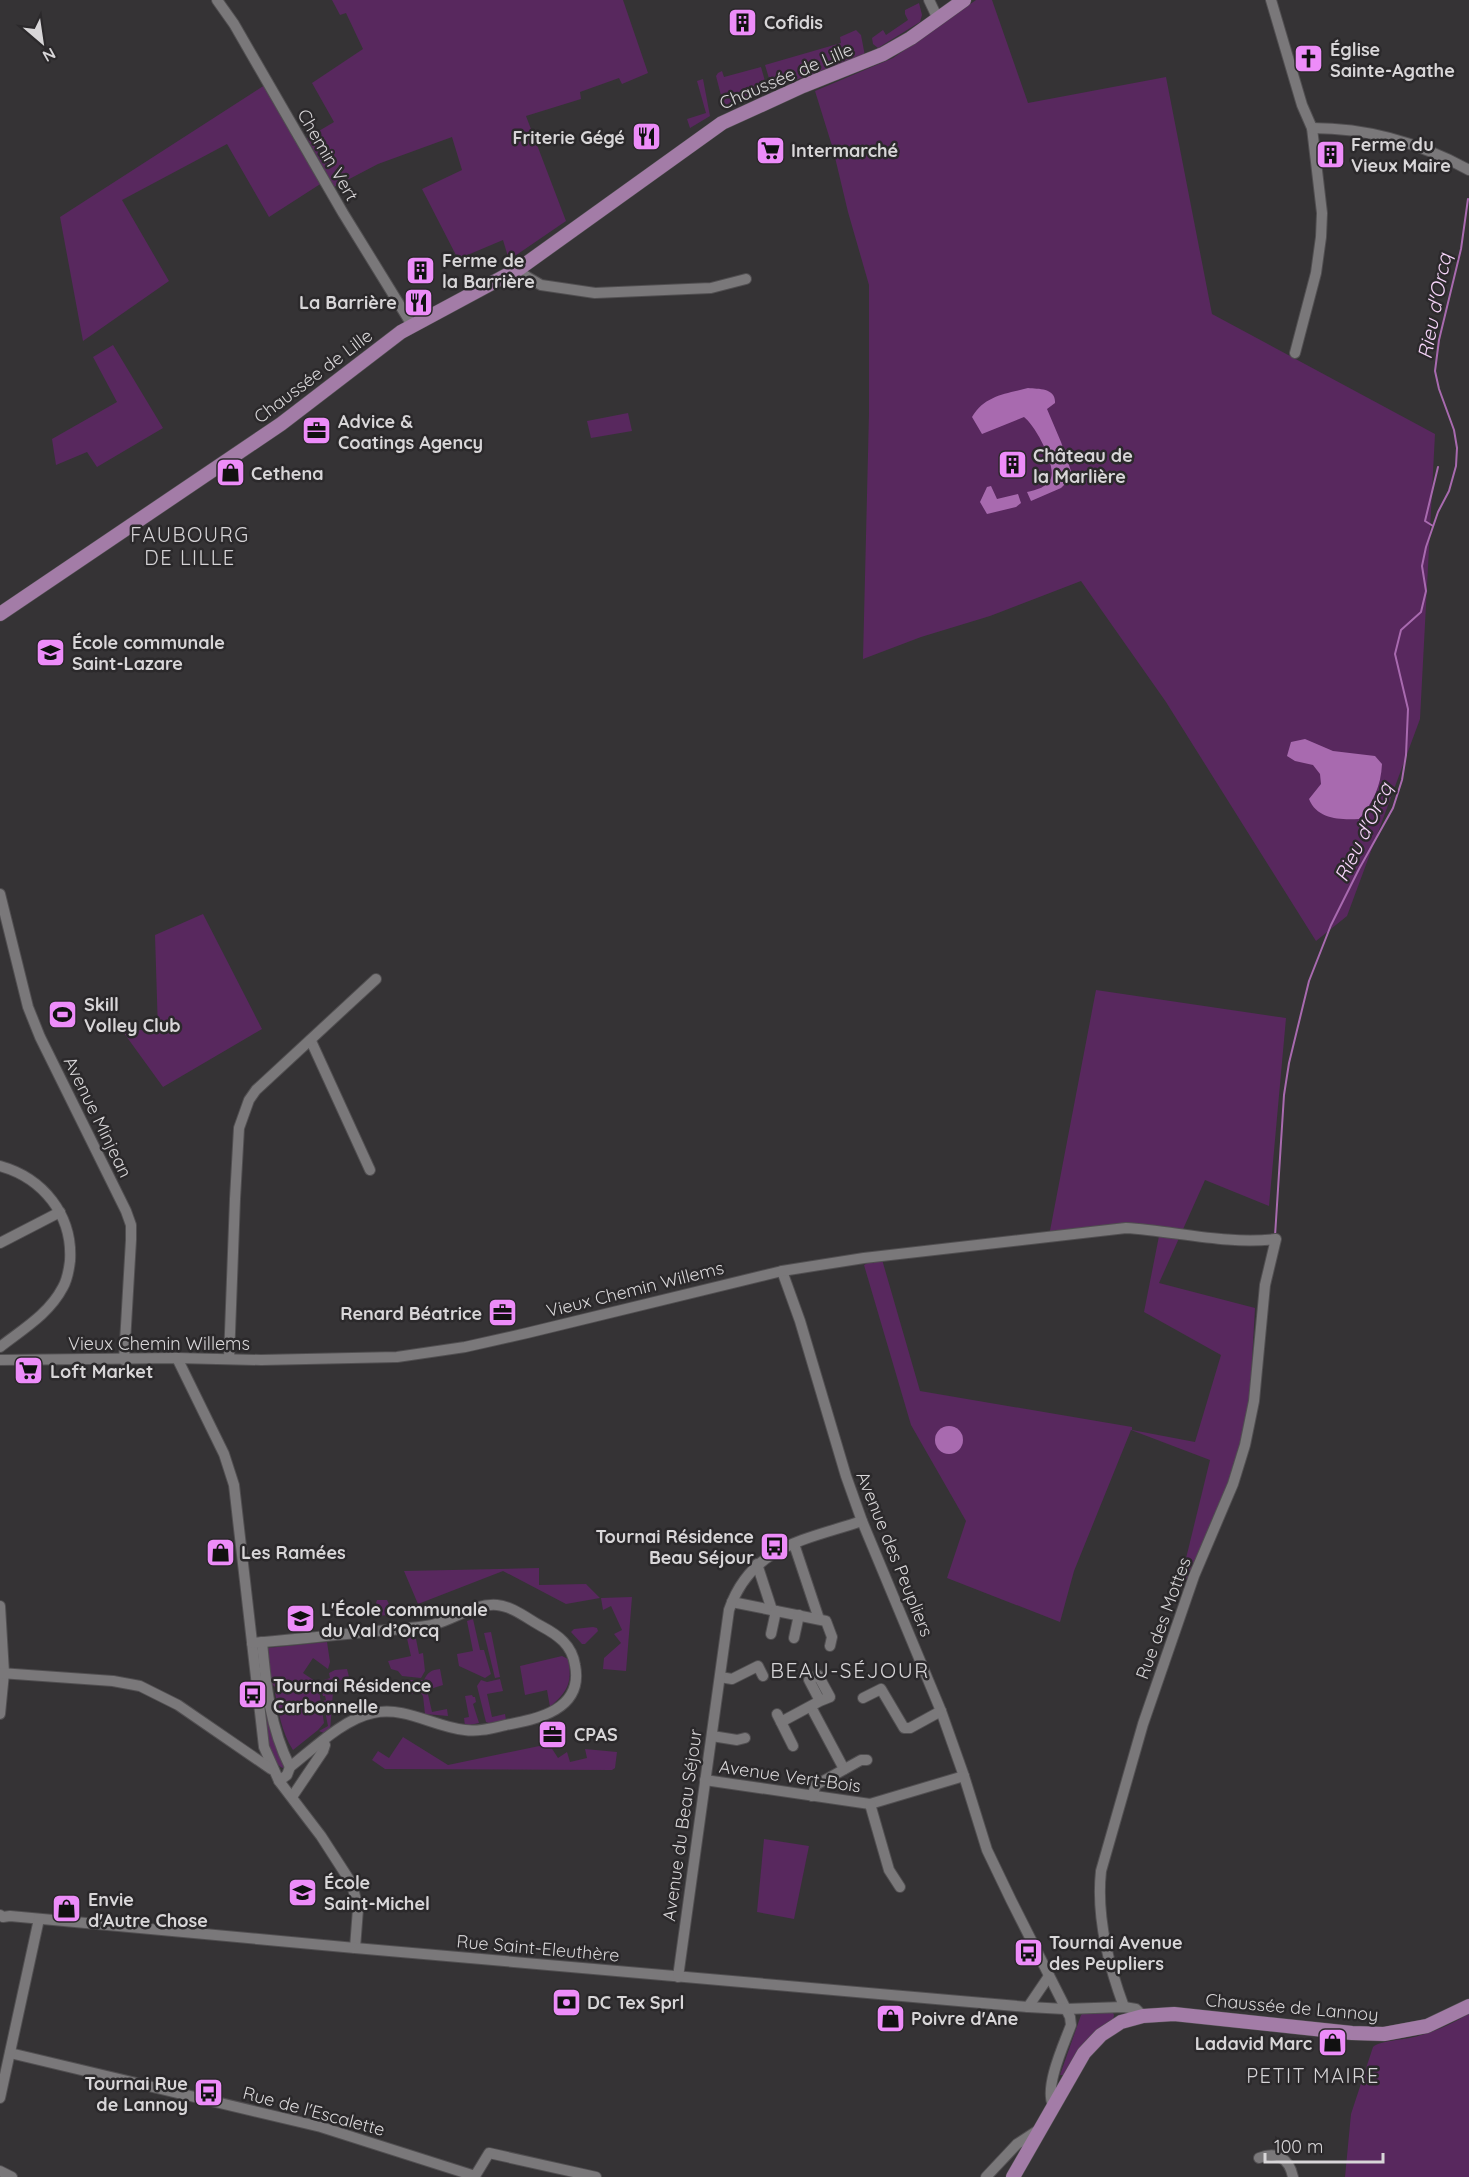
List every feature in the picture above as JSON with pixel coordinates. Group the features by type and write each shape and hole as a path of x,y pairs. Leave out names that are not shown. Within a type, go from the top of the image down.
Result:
{"main road":[{"name":"Chaussée de Lille","path":"0,614 281,424 377,349 412,326 520,268 723,123 803,86 883,54 964,0"},
{"name":"Chaussée de Lannoy","path":"1013,2177 1077,2064 1092,2043 1110,2028 1131,2019 1143,2016 1187,2015 1370,2034 1399,2032 1427,2026 1469,2007"}],"street":[{"name":"Chemin Vert","path":"217,0 234,24 343,213 412,326"},
{"path":"929,0 938,19"},
{"path":"1271,0 1302,105 1312,128 1322,213 1316,273 1296,353"},
{"path":"1312,128 1344,128 1393,138 1445,156 1469,170"},
{"path":"520,268 524,274 541,285 595,293 711,288 746,279"},
{"name":"Avenue Minjean","path":"0,894 28,1007 126,1211 130,1225 124,1359"},
{"path":"229,1359 239,1128 249,1100 256,1090 376,979"},
{"path":"311,1041 370,1170"},
{"path":"0,1166 15,1170 46,1192 60,1212 68,1230 71,1248 70,1267 64,1286 40,1317 0,1347"},
{"path":"0,1242 60,1212"},
{"name":"Vieux Chemin Willems","path":"0,1360 397,1357 465,1347 782,1271 881,1256 1126,1228 1244,1241 1276,1239"},
{"name":"Rue des Mottes","path":"1124,2007 1107,1955 1099,1889 1101,1871 1143,1724 1190,1587 1233,1484 1245,1445 1254,1401 1265,1286 1276,1239"},
{"name":"Avenue des Peupliers","path":"782,1271 800,1322 846,1476 862,1521 941,1711 987,1850 1070,2017 1071,2025 1053,2080 1050,2099 1053,2105"},
{"path":"177,1358 224,1454 234,1485 256,1643 283,1773 292,1797 321,1836 353,1887 358,1913 355,1948"},
{"name":"Avenue du Beau Séjour","path":"678,1977 732,1602 744,1578 757,1564 779,1549 862,1521"},
{"path":"794,1544 819,1619"},
{"path":"757,1564 774,1610 771,1634"},
{"path":"732,1602 826,1621 832,1637 830,1646"},
{"path":"256,1643 430,1625 480,1607 495,1605 510,1609 556,1634 567,1644 574,1659 576,1675 568,1699 559,1708 540,1718 470,1731 395,1711 382,1711 359,1717 322,1742 283,1773"},
{"path":"0,1606 2,1673 0,1714"},
{"path":"794,1638 799,1615"},
{"path":"256,1643 263,1742 283,1773"},
{"path":"720,1677 732,1679 758,1666 763,1676"},
{"path":"2,1673 114,1681 140,1686 178,1705 283,1773 305,1780"},
{"path":"863,1698 881,1689 904,1728 910,1728 941,1711"},
{"path":"793,1746 779,1718 816,1704 844,1769"},
{"path":"712,1736 737,1740 746,1738"},
{"path":"292,1797 323,1751 325,1745 322,1742"},
{"path":"812,1796 816,1785 861,1760 867,1760"},
{"name":"Avenue Vert-Bois","path":"705,1780 870,1804 964,1776"},
{"name":"Avenue Vert-Bois","path":"870,1804 889,1870 900,1887"},
{"name":"Rue Saint-Eleuthère","path":"3,1915 1028,2007 1065,2009 1124,2007"},
{"path":"0,2098 39,1919"},
{"path":"1028,2007 1048,1976"},
{"path":"1124,2007 1136,2009 1143,2016"},
{"name":"Rue de l'Escalette","path":"10,2053 321,2127 465,2175 475,2176 489,2153 596,2177"},
{"path":"986,2177 1017,2144 1040,2128"},
{"path":"1259,2158 1268,2155 1278,2156 1291,2167 1293,2177"},
{"path":"0,2170 12,2177"}],"shaded area":[{"path":"332,0 623,0 648,73 622,84 619,78 580,92 581,99 526,116 566,221 509,260 503,240 458,259 422,189 462,170 452,137 378,164 334,187 307,138 334,122 312,83 363,49 346,13 340,15"},
{"path":"976,0 992,0 1028,103 1166,77 1212,314 1435,434 1420,719 1347,916 1316,941 1166,702 1081,581 990,616 921,637 863,659 869,413 869,285 815,91 893,58"},
{"path":"919,3 922,15 920,22 878,48 873,44 872,38 883,30 886,35 908,20 905,10"},
{"path":"856,30 861,35 865,56 775,87 771,85 765,65 841,43 840,37"},
{"path":"761,67 767,88 724,107 716,76 718,73 722,71 724,77"},
{"path":"703,79 710,116 690,128 687,119 706,113 697,81"},
{"path":"268,83 325,181 269,217 227,144 122,200 169,281 83,341 60,217"},
{"path":"113,345 163,428 97,467 87,452 56,465 52,439 117,402 93,357"},
{"path":"1028,388 1042,389 1053,394 1055,403 1047,409 1071,471 1061,488 1031,501 1027,492 1047,484 1052,472 1044,445 1034,428 1024,417 982,434 972,417 983,404 990,400"},
{"path":"628,413 632,431 591,438 587,421"},
{"path":"991,486 997,499 1018,494 1021,503 1016,507 987,514 980,502 987,487"},
{"path":"1305,739 1333,751 1375,756 1382,764 1375,794 1359,819 1330,817 1317,811 1313,806 1309,799 1321,784 1320,774 1313,765 1295,761 1287,756 1291,742"},
{"path":"203,914 262,1029 163,1087 121,1029 158,1031 155,935"},
{"path":"1096,990 1286,1018 1269,1206 1205,1180 1159,1283 1255,1308 1248,1429 1194,1576 1180,1583 1210,1460 1131,1430 1074,1571 1060,1622 947,1578 966,1521 911,1425 864,1265 881,1256 920,1391 1132,1427 1132,1430 1195,1442 1221,1355 1144,1312 1160,1231 1049,1236"},
{"path":"949,1426 959,1430 963,1440 959,1450 949,1454 939,1450 935,1440 939,1430"},
{"path":"539,1568 539,1585 586,1584 600,1598 566,1604 503,1571 418,1604 404,1571"},
{"path":"632,1597 626,1671 603,1669 604,1658 621,1643 614,1634 622,1630 611,1606 603,1610 601,1598"},
{"path":"377,1600 387,1600 392,1611 391,1615 372,1616"},
{"path":"473,1619 480,1650 484,1650 491,1674 485,1678 459,1666 457,1654 473,1651 467,1621"},
{"path":"593,1627 598,1631 585,1644 582,1644 571,1632 574,1629"},
{"path":"491,1632 500,1677 495,1678 484,1633"},
{"path":"406,1634 415,1634 419,1654 423,1653 425,1671 421,1678 402,1676 398,1671 391,1669 388,1661 411,1656"},
{"path":"327,1642 330,1662 328,1669 313,1658 303,1673 318,1683 324,1723 293,1750 281,1722 275,1692 277,1689 270,1682 267,1648"},
{"path":"259,1648 285,1766 283,1768 276,1761 266,1733"},
{"path":"562,1656 568,1659 570,1675 561,1697 550,1707 547,1690 525,1695 520,1666"},
{"path":"347,1669 349,1677 337,1682 333,1692 330,1731 326,1734 319,1731 328,1726 323,1701 326,1700 321,1689 326,1687 324,1680 330,1678 329,1673"},
{"path":"440,1669 443,1685 427,1690 432,1712 447,1709 448,1716 425,1714 423,1696 420,1692 410,1694 408,1688 403,1688 401,1685 404,1680 424,1680 430,1672"},
{"path":"500,1679 503,1691 487,1694 492,1717 505,1714 506,1720 489,1723 486,1722 477,1686 481,1680 487,1682"},
{"path":"465,1696 475,1697 476,1702 473,1704 479,1723 465,1726 464,1718 469,1717"},
{"path":"403,1737 448,1765 549,1744 558,1758 567,1752 570,1762 587,1758 585,1749 617,1752 615,1768 612,1770 385,1769 372,1760 378,1751 389,1758"},
{"path":"764,1839 809,1846 794,1919 757,1912"},
{"path":"1112,2011 1113,2020 1064,2075 1060,2075 1081,2015 1085,2012"},
{"path":"1469,2013 1469,2177 1345,2177 1351,2114 1373,2047 1381,2043 1431,2032"}],"waterway":[{"name":"Rieu d'Orcq","path":"1275,1236 1284,1095 1289,1063 1309,981 1331,925 1393,808 1402,780 1406,755 1408,709 1395,654 1401,630 1421,612 1426,591 1422,566 1426,547 1438,512 1449,491 1456,466 1457,448 1454,430 1435,371 1439,340 1461,249 1468,199"},
{"path":"1433,526 1425,521 1438,467"}],"place":[{"name":"Cofidis","path":"743,22"},
{"name":"Église Sainte-Agathe","path":"1309,59"},
{"name":"Friterie Gégé","path":"646,137"},
{"name":"Intermarché","path":"770,150"},
{"name":"Ferme du Vieux Maire","path":"1330,154"},
{"name":"Ferme de la Barrière","path":"421,270"},
{"name":"La Barrière","path":"418,302"},
{"name":"Advice & Coatings Agency","path":"317,431"},
{"name":"Château de la Marlière","path":"1012,465"},
{"name":"Cethena","path":"230,473"},
{"name":"École communale Saint-Lazare","path":"51,652"},
{"name":"Skill Volley Club","path":"63,1014"},
{"name":"Renard Béatrice","path":"503,1313"},
{"name":"Loft Market","path":"29,1371"},
{"name":"Tournai Résidence Beau Séjour","path":"775,1546"},
{"name":"Les Ramées","path":"220,1552"},
{"name":"L'École communale du Val d’Orcq","path":"300,1619"},
{"name":"Tournai Résidence Carbonnelle","path":"252,1695"},
{"name":"CPAS","path":"553,1734"},
{"name":"École Saint-Michel","path":"303,1892"},
{"name":"Envie d'Autre Chose","path":"67,1909"},
{"name":"Tournai Avenue des Peupliers","path":"1028,1952"},
{"name":"DC Tex Sprl","path":"566,2002"},
{"name":"Poivre d'Ane","path":"890,2018"},
{"name":"Ladavid Marc","path":"1333,2043"},
{"name":"Tournai Rue de Lannoy","path":"209,2093"}],"district":[{"name":"FAUBOURG DE LILLE","path":"190,546"},
{"name":"BEAU-SÉJOUR","path":"850,1670"},
{"name":"PETIT MAIRE","path":"1313,2075"}]}
